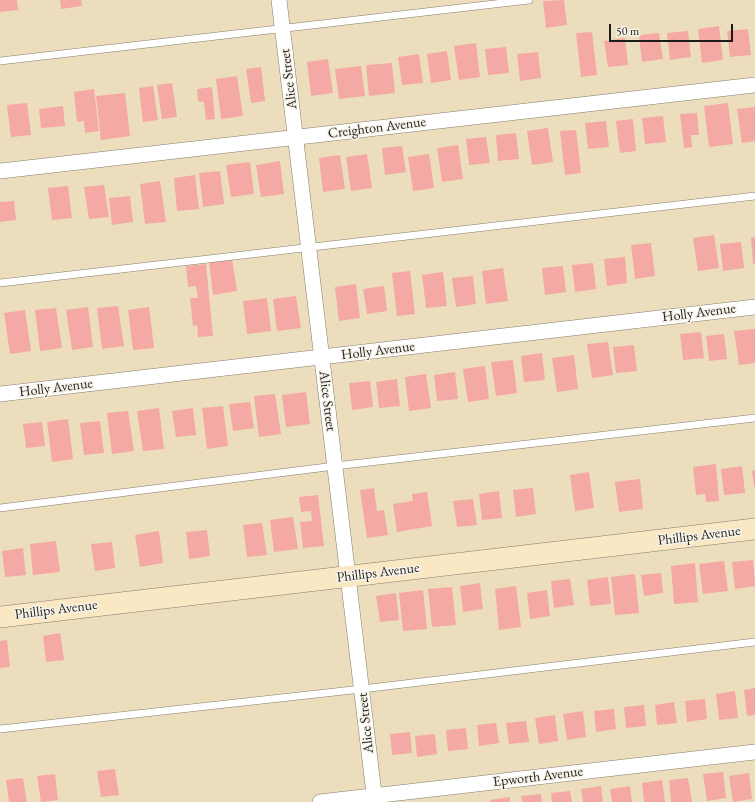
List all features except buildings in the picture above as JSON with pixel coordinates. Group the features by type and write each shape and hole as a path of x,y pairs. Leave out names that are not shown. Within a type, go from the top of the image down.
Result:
{"street":[{"name":"Alice Street","path":"279,0 375,799"},
{"name":"Creighton Avenue","path":"0,171 755,84"},
{"name":"Holly Avenue","path":"0,394 755,307"},
{"name":"Phillips Avenue","path":"0,617 755,529"},
{"name":"Epworth Avenue","path":"320,802 375,799 755,752"}],"lane":[{"path":"0,61 530,0"},
{"path":"0,283 309,246 755,196"},
{"path":"0,508 335,466 755,418"},
{"path":"0,729 362,689 755,642"}]}
